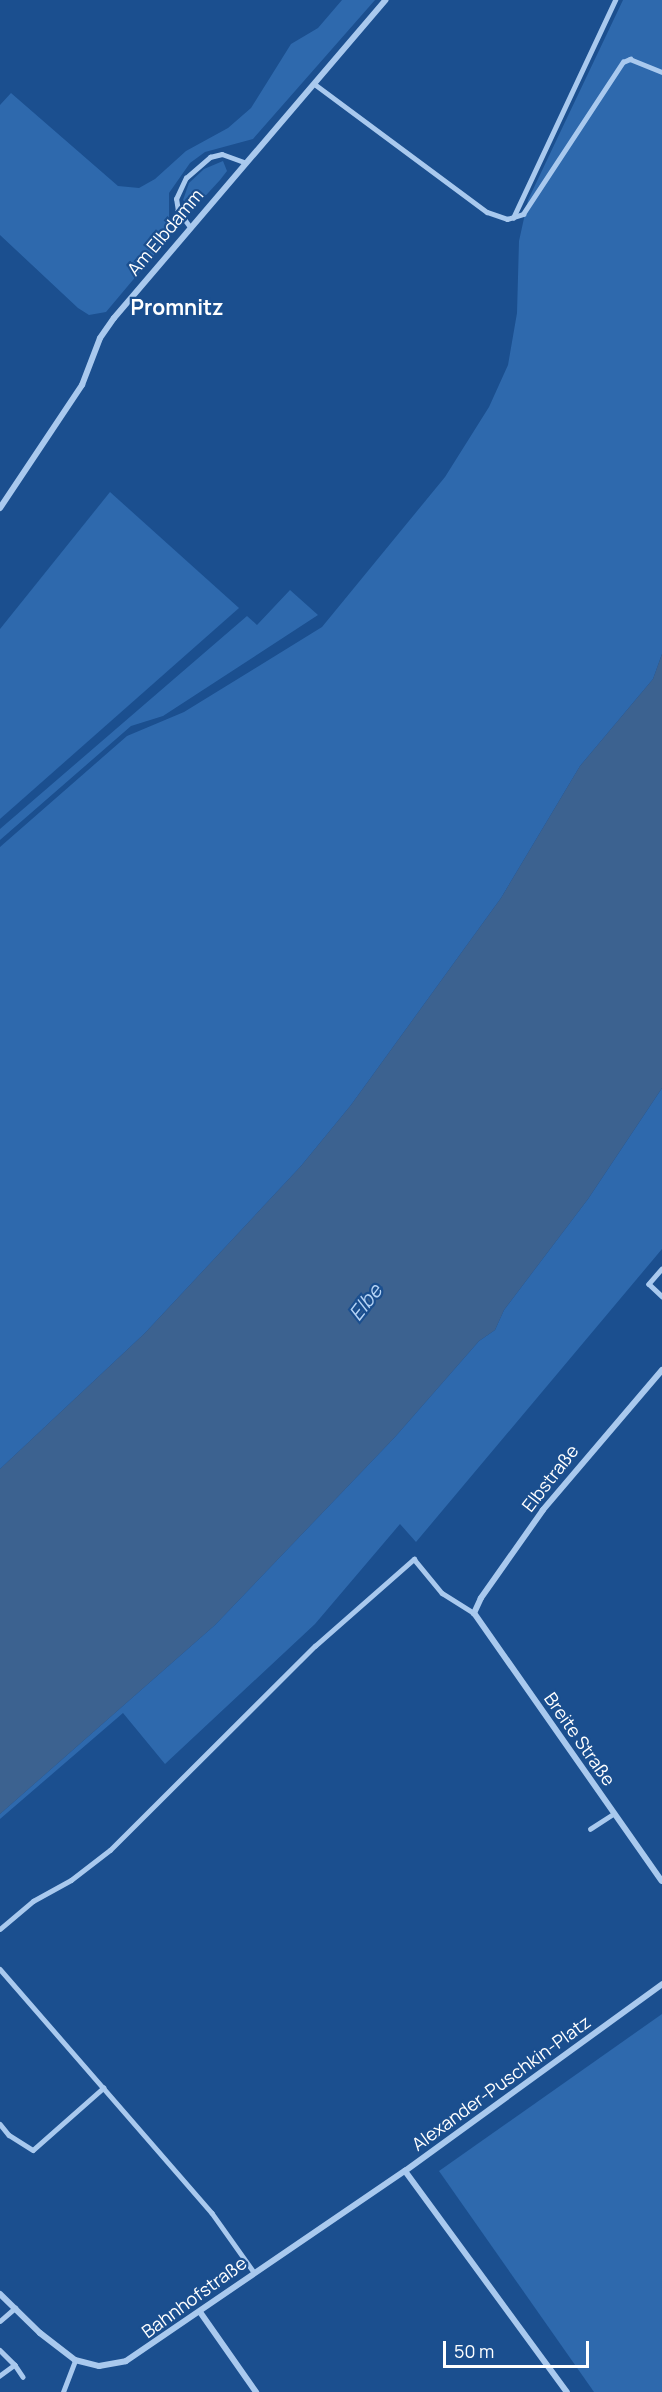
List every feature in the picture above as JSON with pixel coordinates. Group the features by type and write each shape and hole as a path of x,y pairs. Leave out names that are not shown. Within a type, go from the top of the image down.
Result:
{"street":[{"name":"Am Elbdamm","path":"0,508 82,385 105,331 189,226 244,162 316,85 386,0"},
{"name":"Elbstraße","path":"474,1613 480,1598 543,1510 662,1370"},
{"name":"Breite Straße","path":"474,1613 662,1881"},
{"name":"Alexander-Puschkin-Platz","path":"567,2392 405,2171 662,1984"},
{"name":"Bahnhofstraße","path":"75,2360 99,2366 126,2361 405,2171"},
{"path":"0,2294 75,2360"},
{"path":"200,2312 256,2392"}],"lane":[{"path":"513,218 615,0"},
{"path":"316,85 487,212 513,218 523,214 623,62 630,59 662,72"},
{"path":"189,226 178,211 176,199 186,178 216,156 235,156 244,162"},
{"path":"662,1269 649,1284 662,1296"},
{"path":"0,1929 33,1901 71,1880 110,1850 315,1646 414,1559 442,1593 474,1613"},
{"path":"590,1829 613,1814"},
{"path":"0,1969 212,2213 254,2272"},
{"path":"0,2124 9,2135 33,2151 104,2088"},
{"path":"0,2321 15,2308"},
{"path":"0,2350 23,2377"},
{"path":"63,2392 75,2360"},
{"path":"0,2376 15,2366"}],"shaded area":[{"path":"342,0 375,0 253,139 205,152 190,163 169,193 169,237 106,312 89,315 78,308 0,235 0,105 11,93 118,186 139,188 155,179 186,151 228,128 251,108 291,44 318,28"},
{"path":"623,0 662,0 662,654 653,679 580,766 501,898 351,1105 301,1166 145,1333 0,1469 0,847 127,736 184,712 322,627 445,477 489,407 508,365 517,313 519,241 528,200"},
{"path":"223,161 227,171 220,180 198,204 187,204 183,200 189,183 204,169"},
{"path":"110,492 239,608 0,819 0,629"},
{"path":"290,590 318,615 163,716 131,726 0,840 0,829 247,616 257,625"},
{"path":"662,1088 662,1249 416,1542 400,1524 315,1624 165,1764 123,1713 0,1819 0,1814 215,1625 395,1437 479,1341 495,1330 504,1310 588,1199"},
{"path":"662,2014 662,2392 594,2392 439,2171"}],"water":[{"name":"Elbe","path":"662,654 662,1088 588,1199 504,1310 495,1330 479,1341 395,1437 215,1625 0,1814 0,1469 145,1333 301,1166 351,1105 501,898 580,766 653,679"}],"district":[{"name":"Promnitz","path":"177,307"}]}
